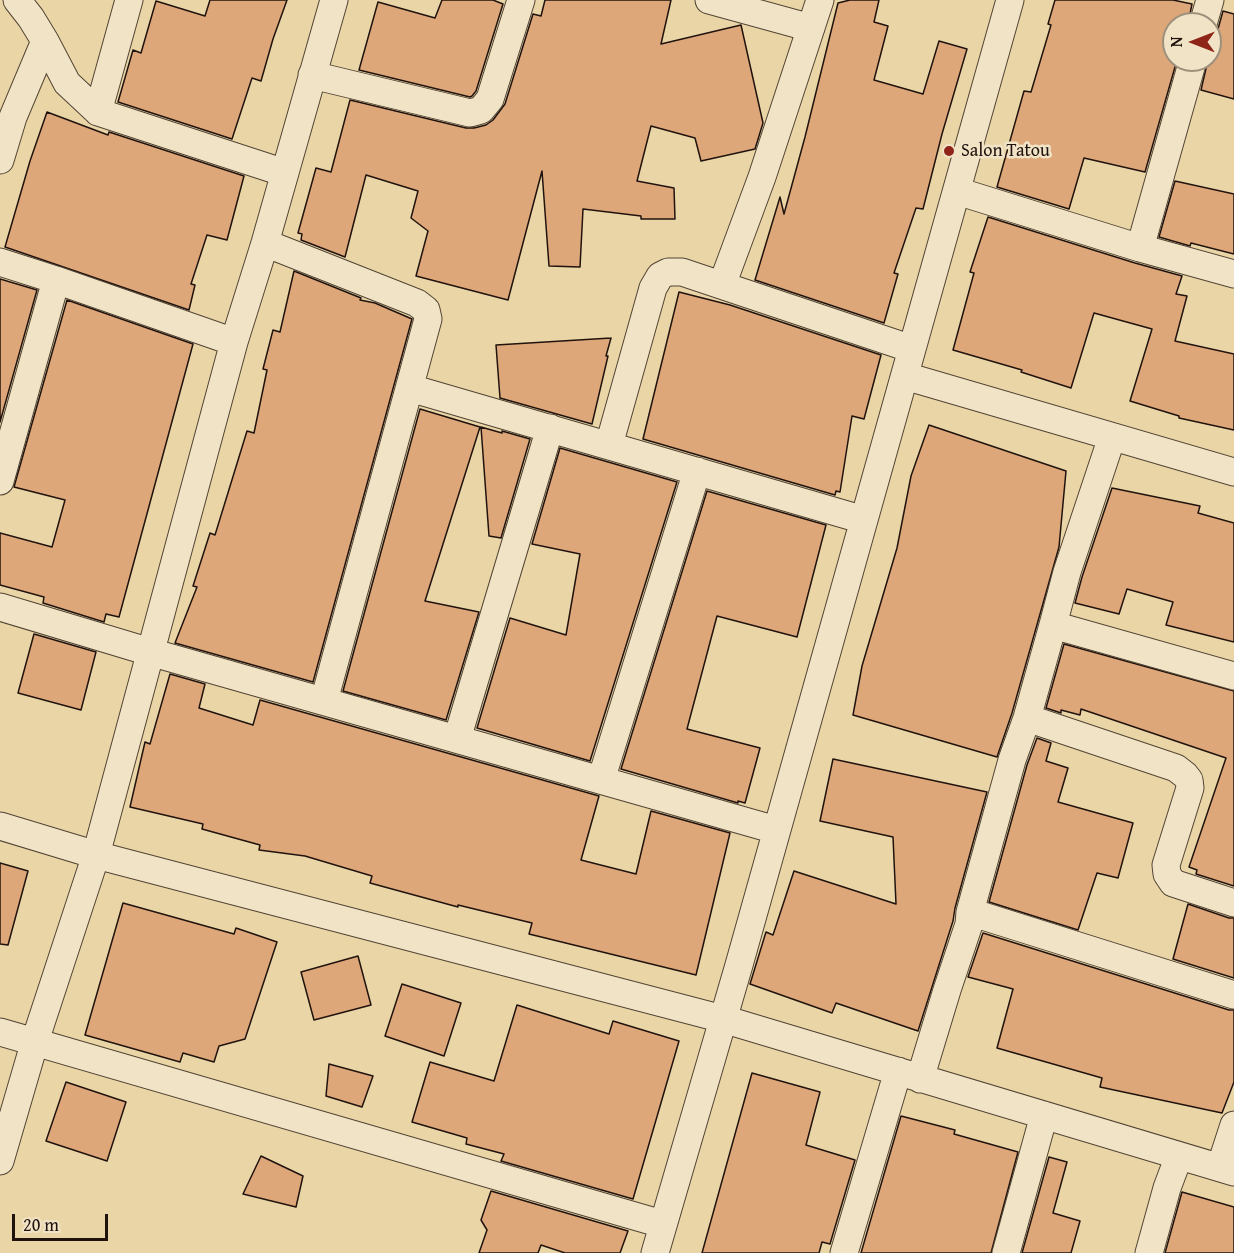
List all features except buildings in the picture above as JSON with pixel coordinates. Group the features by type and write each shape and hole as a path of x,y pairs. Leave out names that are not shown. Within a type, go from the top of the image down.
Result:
{"street":[{"path":"17,0 45,41 67,83 98,112 285,173"},
{"path":"98,112 129,0"},
{"path":"0,1161 35,1041 96,855 234,342 265,243 334,0"},
{"path":"312,75 470,113 481,110 490,99 521,0"},
{"path":"710,0 811,28"},
{"path":"722,285 762,177 820,0"},
{"path":"655,1253 1010,0"},
{"path":"0,160 14,117 45,41"},
{"path":"1140,248 1190,72"},
{"path":"957,191 1140,248 1234,274"},
{"path":"265,243 417,303 426,310 428,319 324,701"},
{"path":"0,262 234,342"},
{"path":"609,445 653,288 660,276 668,272 682,272 912,349"},
{"path":"0,481 56,280"},
{"path":"905,376 1234,472"},
{"path":"410,388 864,520"},
{"path":"457,739 550,428"},
{"path":"844,1253 909,1075 947,990 969,924 970,912 1012,760 1027,718 1067,572 1112,436"},
{"path":"601,780 697,471"},
{"path":"0,607 150,652 776,830"},
{"path":"1053,625 1234,676"},
{"path":"1027,718 1176,768 1185,775 1189,780 1190,788 1166,864 1167,874 1173,883 1234,903"},
{"path":"0,826 96,855 723,1019 1227,1170 1234,1125"},
{"path":"970,912 1234,995"},
{"path":"0,1032 662,1224"},
{"path":"1006,1253 1044,1115"},
{"path":"1149,1253 1167,1188 1179,1156"}],"place":[{"name":"Salon Tatou","path":"949,151"}]}
